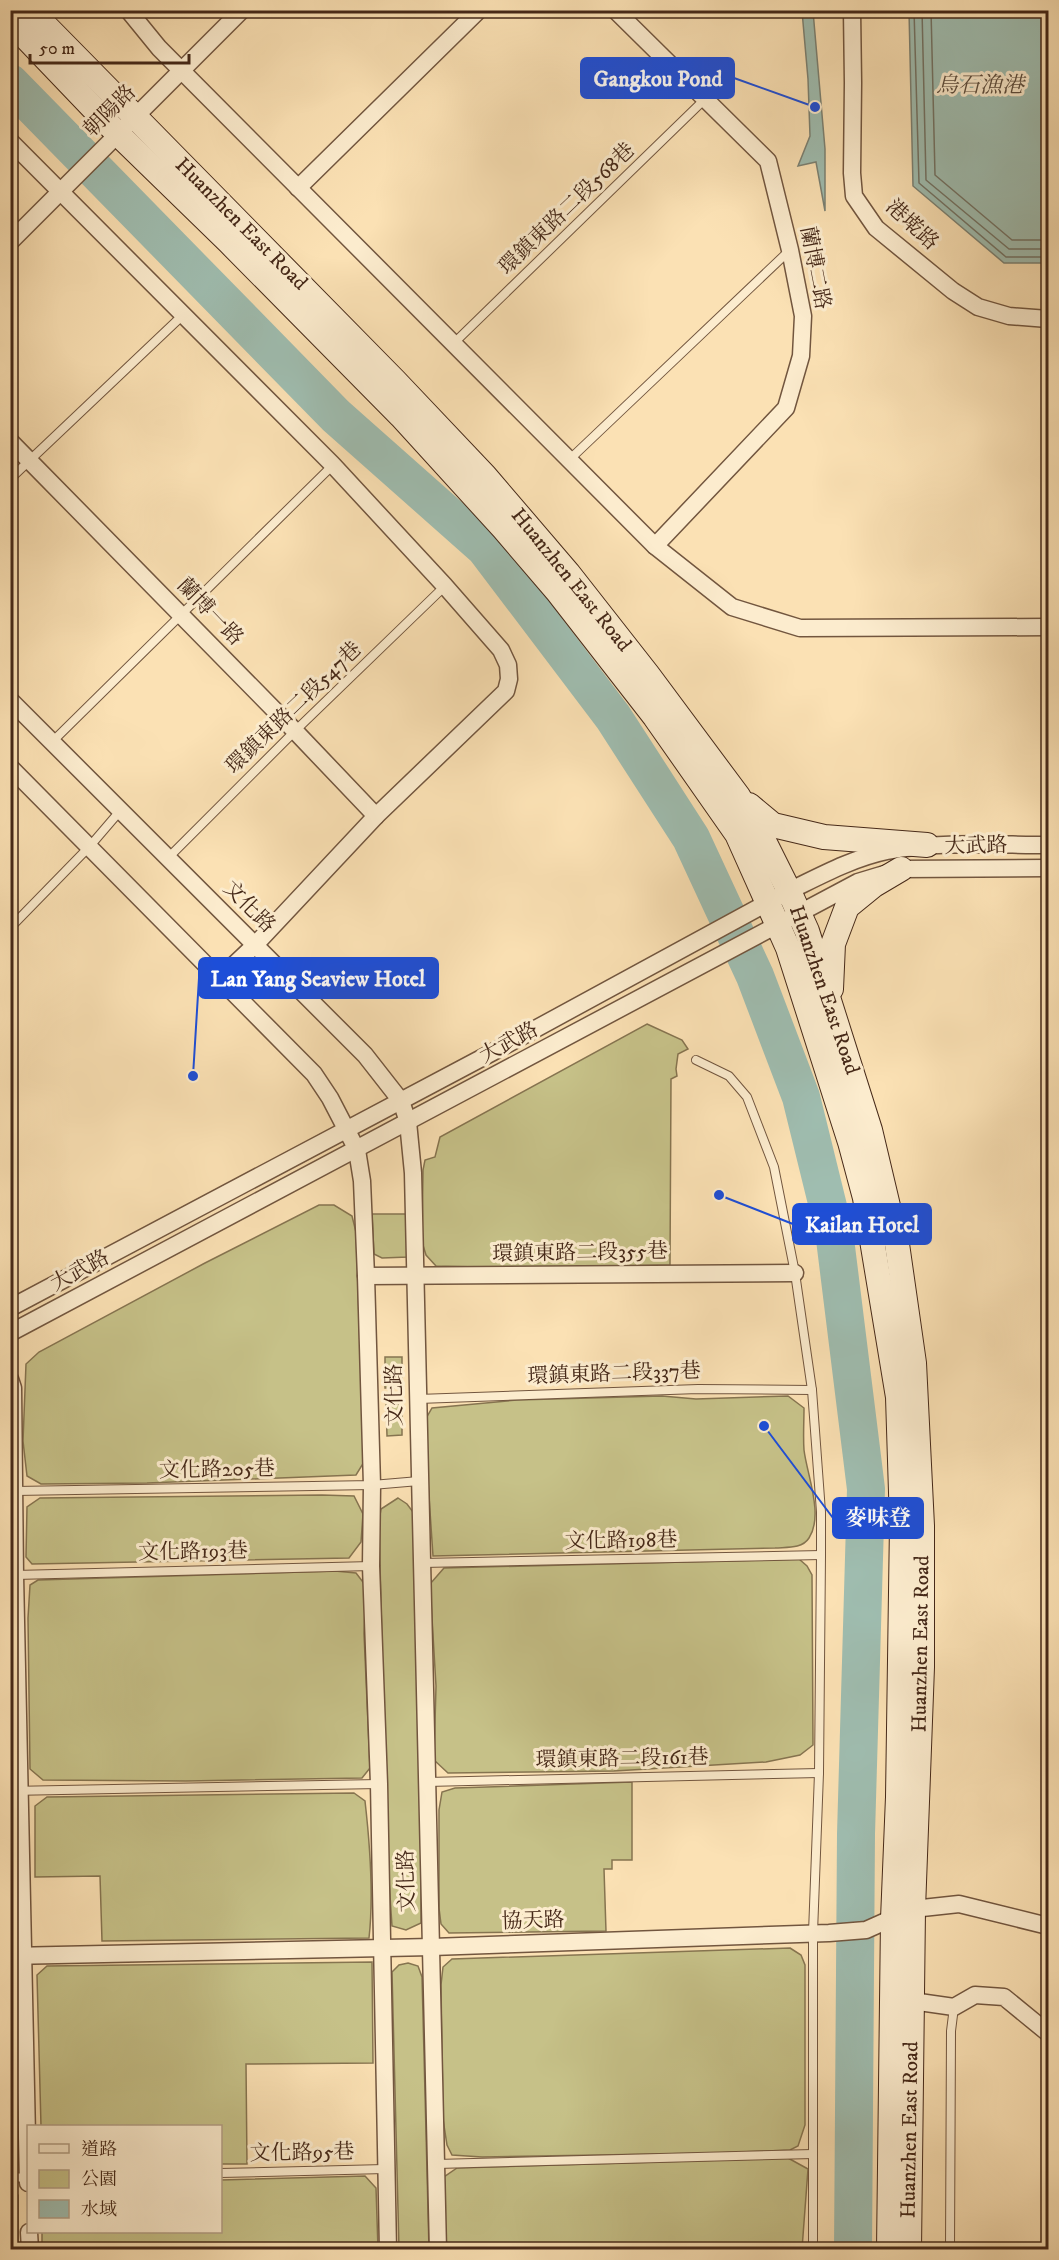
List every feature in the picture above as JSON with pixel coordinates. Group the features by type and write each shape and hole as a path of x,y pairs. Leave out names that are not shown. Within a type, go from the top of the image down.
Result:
{"street":[{"name":"Huanzhen East Road","path":"30,10 126,126 229,242 401,416 542,573 655,717 737,834 759,907 769,929 788,948 847,1131 862,1187 898,1397 902,1524 898,1797 903,1914 912,2001 909,2250"},
{"path":"128,10 159,48 656,546 732,607 800,628 1048,627"},
{"name":"朝陽路","path":"10,242 242,10"},
{"path":"298,188 479,10"},
{"name":"蘭博二路","path":"615,10 768,161 790,250 803,316 801,356 786,408 656,546"},
{"name":"港墘路","path":"852,10 854,196 876,228 953,291 978,307 1009,316 1048,319"},
{"name":"Huanzhen East Road","path":"10,21 126,126 183,164 485,476 575,583 648,675 738,796 799,913 870,1130 897,1244 914,1363 922,1526 922,1667 903,1914 889,2250"},
{"path":"10,141 333,465 445,586 501,650 508,665 509,679 506,691 376,816 255,945 220,978"},
{"name":"蘭博一路","path":"10,441 376,816"},
{"name":"文化路","path":"10,700 365,1055 401,1101 408,1122 413,1173 416,1278 438,2250"},
{"path":"10,767 314,1074 330,1098 357,1150 362,1181 372,1485 371,1566 379,1784 388,2250"},
{"path":"738,796 773,825 824,837 927,845"},
{"name":"大武路","path":"10,1308 834,869 885,851 927,845 1048,846"},
{"name":"大武路","path":"10,1333 858,882 901,869 1048,868"},
{"path":"830,1004 833,944 847,907 874,885 901,869"},
{"name":"環鎮東路二段355巷","path":"366,1276 416,1278 795,1273"},
{"path":"10,1379 14,1388 17,1956 27,2158"},
{"name":"協天路","path":"17,1956 432,1947 821,1933 866,1930 903,1914 959,1904 1048,1926"},
{"path":"912,2001 954,2007 975,1995 1004,1997 1048,2033"},
{"path":"29,2233 30,2250"}],"lane":[{"name":"環鎮東路二段568巷","path":"453,344 705,99"},
{"path":"569,460 790,250"},
{"path":"10,479 184,314"},
{"path":"52,742 333,465"},
{"name":"環鎮東路二段547巷","path":"168,858 445,586"},
{"path":"10,928 90,846 120,811"},
{"path":"696,1060 729,1076 747,1096 774,1167 795,1273 812,1390 821,1512 819,1773 821,1933 813,2154 813,2250"},
{"name":"環鎮東路二段337巷","path":"418,1399 698,1389 812,1390"},
{"name":"文化路205巷","path":"15,1491 372,1485 419,1481"},
{"name":"文化路198巷","path":"422,1563 821,1555"},
{"name":"文化路193巷","path":"15,1575 371,1566"},
{"name":"環鎮東路二段161巷","path":"427,1782 819,1773"},
{"path":"16,1791 379,1784"},
{"path":"950,2250 951,2031 954,2007"},
{"path":"437,2164 813,2154"},
{"name":"文化路95巷","path":"222,2173 385,2169"},
{"path":"10,2177 27,2178"}],"green space":[{"path":"647,1024 682,1040 688,1049 678,1054 677,1076 671,1079 670,1265 526,1268 436,1266 426,1255 422,1242 423,1170 425,1160 435,1157 440,1137"},
{"path":"319,1205 334,1205 352,1216 356,1232 364,1462 356,1475 147,1483 41,1484 27,1476 23,1441 26,1364 39,1352"},
{"path":"372,1214 408,1214 408,1257 382,1258 374,1254"},
{"path":"385,1357 402,1357 402,1388 385,1388"},
{"path":"662,1396 696,1399 788,1396 804,1408 804,1450 815,1507 813,1529 806,1542 794,1547 775,1548 433,1556 424,1422 432,1408 517,1400"},
{"path":"402,1404 402,1435 387,1436 386,1405"},
{"path":"354,1496 363,1514 361,1542 349,1558 32,1564 26,1557 27,1507 40,1498"},
{"path":"398,1498 413,1512 421,1818 421,1923 406,1930 392,1926 387,1850 379,1522 381,1509"},
{"path":"799,1559 812,1575 813,1745 800,1755 766,1762 614,1771 448,1773 434,1760 436,1686 430,1584 444,1568"},
{"path":"335,1571 356,1573 366,1586 364,1634 370,1768 362,1778 186,1781 43,1780 30,1769 28,1618 30,1585 38,1580"},
{"path":"632,1782 632,1860 612,1860 612,1869 604,1869 606,1931 449,1933 441,1924 439,1810 442,1792 455,1788"},
{"path":"354,1793 365,1801 367,1818 371,1887 369,1938 102,1941 100,1876 35,1877 35,1806 47,1797"},
{"path":"790,1948 801,1955 805,1965 805,2125 798,2146 790,2150 716,2153 482,2157 452,2155 447,2145 443,2119 441,1985 443,1967 452,1959"},
{"path":"372,1962 373,2063 246,2064 247,2164 222,2164 222,2125 41,2125 37,1975 47,1966"},
{"path":"408,1963 418,1966 422,1977 429,2249 399,2249 392,1972 399,1965"},
{"path":"10,1974 14,1975 20,2130 19,2164 11,2169"},
{"path":"788,2158 808,2169 802,2249 445,2249 444,2177 457,2168"},
{"path":"365,2176 376,2188 378,2249 42,2249 42,2233 222,2233 222,2180"},
{"path":"10,2188 18,2195 18,2249 11,2249"}],"water":[{"path":"802,11 813,11 825,149 825,211 816,162 798,166 810,136"},
{"name":"烏石漁港","path":"909,11 1048,11 1048,263 1004,263 913,186"}],"waterway":[{"path":"10,83 336,416 485,548 613,717 691,838 755,976 801,1097 834,1231 866,1489 856,1834 853,2250"}],"place":[{"name":"Gangkou Pond","path":"815,107"},
{"name":"Lan Yang Seaview Hotel","path":"193,1076"},
{"name":"Kailan Hotel","path":"719,1195"},
{"name":"麥味登","path":"764,1426"}]}
